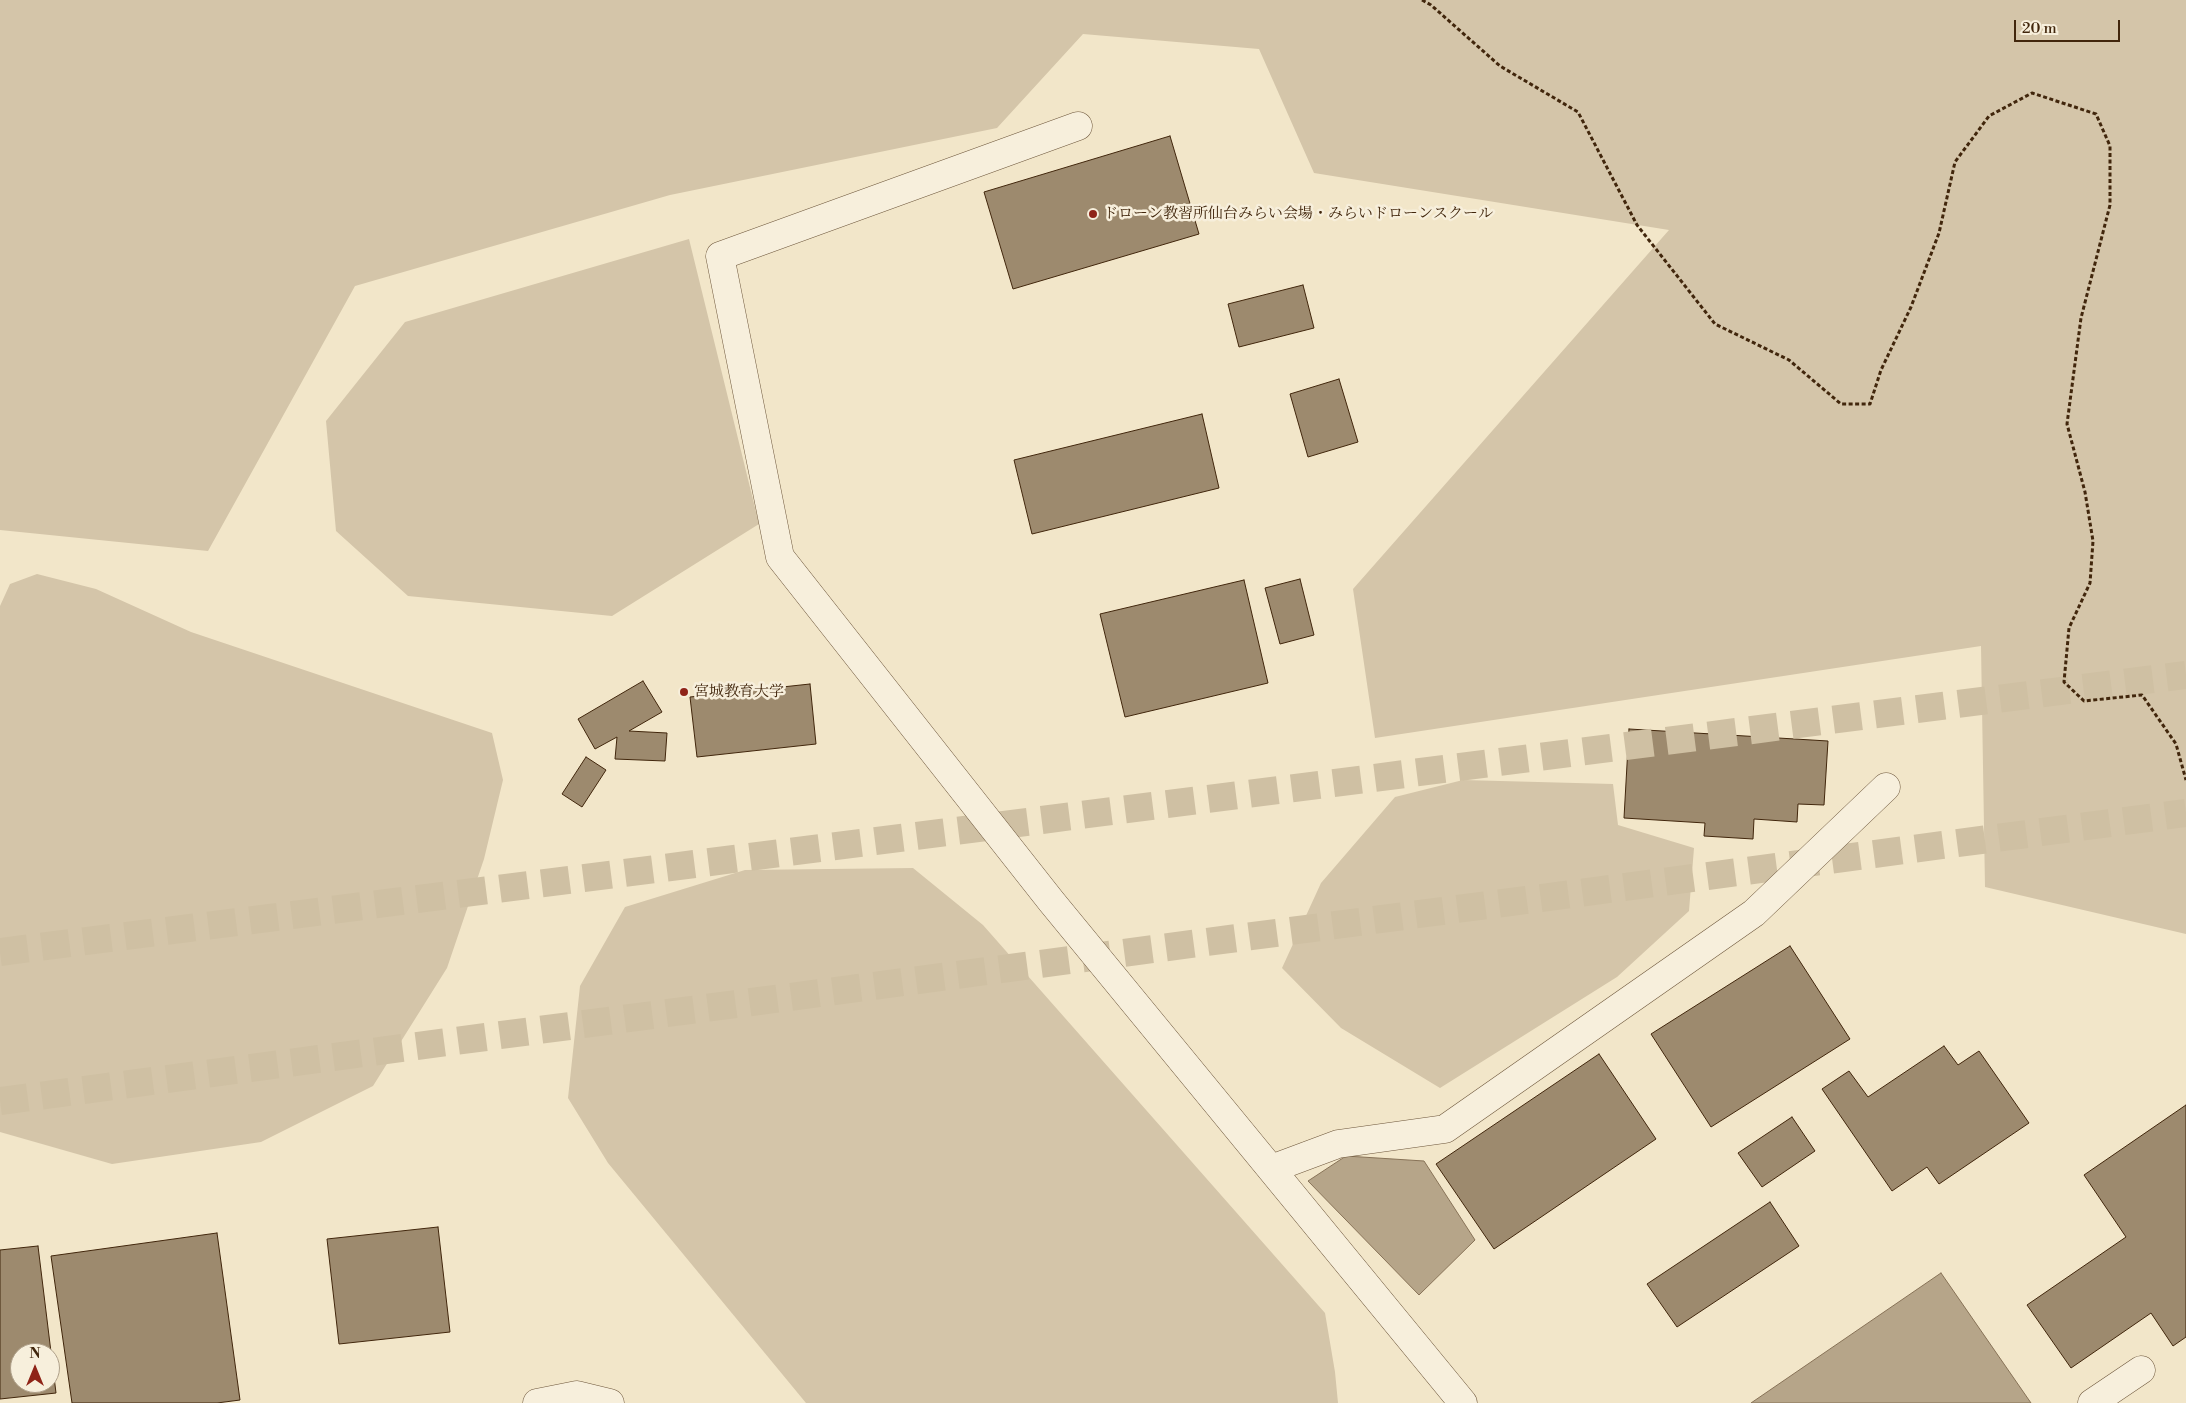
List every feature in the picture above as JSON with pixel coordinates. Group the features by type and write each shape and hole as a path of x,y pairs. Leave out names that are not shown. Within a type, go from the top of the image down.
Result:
{"lane":[{"path":"1078,126 720,256 780,557 1051,901 1464,1403"},
{"path":"1271,1168 1338,1144 1445,1129 1754,913 1886,787"},
{"path":"2092,1403 2141,1370"},
{"path":"537,1403 577,1395 610,1403"}],"path":[{"path":"1422,0 1431,5 1500,66 1578,112 1637,225 1715,324 1789,360 1841,404 1870,404 1881,370 1911,307 1939,233 1955,162 1989,116 2032,94 2096,114 2110,146 2110,205 2081,318 2067,424 2085,492 2093,541 2090,583 2069,628 2064,682 2084,701 2142,695 2176,744 2186,780"}],"shaded area":[{"path":"0,0 2186,0 2186,934 1985,887 1981,646 1375,738 1353,589 1669,230 1314,173 1259,49 1083,34 997,128 670,195 355,286 208,551 0,530"},
{"path":"689,239 759,524 612,616 408,596 336,531 326,421 405,322"},
{"path":"37,574 96,589 191,632 492,733 503,780 484,859 447,968 373,1086 261,1142 112,1164 0,1132 0,606 10,584"},
{"path":"1463,780 1613,784 1618,825 1694,848 1689,911 1617,977 1440,1088 1341,1028 1282,968 1321,883 1395,797"},
{"path":"913,868 983,925 1325,1313 1338,1403 806,1403 608,1163 568,1098 580,986 625,907 745,870"},
{"path":"1346,1156 1424,1161 1475,1240 1419,1295 1308,1181"},
{"path":"1941,1273 2031,1403 1751,1403"}],"building":[{"path":"1170,136 1199,234 1013,289 984,192"},
{"path":"1303,285 1314,328 1239,347 1228,304"},
{"path":"1339,379 1358,442 1308,457 1290,394"},
{"path":"1202,414 1219,488 1032,534 1014,460"},
{"path":"1300,579 1314,635 1280,644 1265,588"},
{"path":"1244,580 1268,683 1125,717 1100,614"},
{"path":"643,681 662,712 629,731 667,733 665,761 615,759 617,737 595,749 578,719"},
{"path":"810,684 816,744 697,757 690,697"},
{"path":"1629,729 1828,741 1824,805 1798,804 1797,822 1754,819 1753,839 1704,836 1705,823 1624,818"},
{"path":"586,757 606,770 582,807 562,794"},
{"path":"1790,946 1850,1039 1711,1127 1651,1034"},
{"path":"1944,1046 1958,1065 1979,1051 2029,1123 1939,1184 1927,1167 1892,1191 1822,1089 1849,1071 1868,1097"},
{"path":"1599,1054 1656,1139 1494,1249 1436,1164"},
{"path":"2186,1105 2186,1337 2173,1346 2151,1313 2071,1368 2027,1305 2126,1237 2084,1175"},
{"path":"1792,1117 1815,1151 1762,1187 1738,1153"},
{"path":"1770,1202 1799,1246 1677,1327 1647,1284"},
{"path":"438,1227 450,1332 339,1344 327,1239"},
{"path":"217,1233 240,1400 217,1403 72,1403 51,1256"},
{"path":"38,1246 50,1343 10,1343 10,1393 56,1393 0,1399 0,1250"}],"tunnel":[{"path":"0,952 2186,675"},
{"path":"0,1101 2186,813"}],"place":[{"name":"ドローン教習所仙台みらい会場・みらいドローンスクール","path":"1093,214"},
{"name":"宮城教育大学","path":"684,692"}]}
